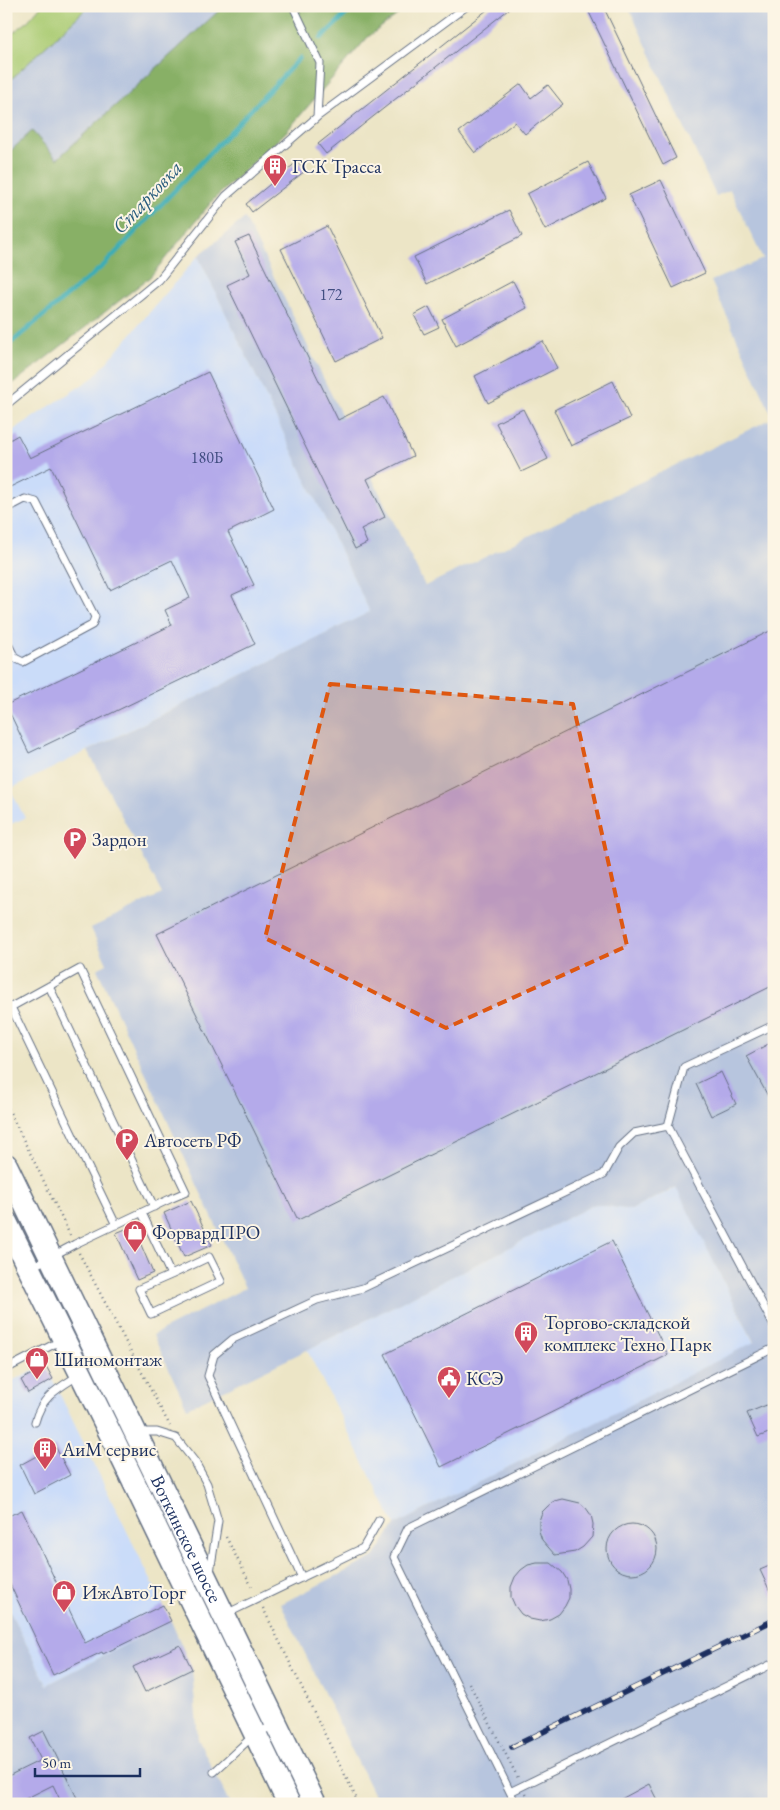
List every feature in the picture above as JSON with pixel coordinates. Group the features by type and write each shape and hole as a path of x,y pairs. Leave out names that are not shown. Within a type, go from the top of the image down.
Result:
{"main road":[{"name":"Воткинское шоссе","path":"6,1165 51,1257 125,1436 255,1734 288,1804"},
{"name":"Воткинское шоссе","path":"6,1222 82,1374 125,1436 209,1583 315,1804"}],"lane":[{"path":"294,6 320,62 317,117"},
{"path":"6,405 159,280 226,196 317,117 467,6"},
{"path":"6,509 25,499 36,502 95,617 92,625 23,662 15,658 6,640"},
{"path":"29,1268 75,1244 116,1225 142,1212 186,1192 80,969 11,1006 116,1225"},
{"path":"50,986 154,1207"},
{"path":"774,1025 684,1067 668,1126 774,1326"},
{"path":"302,1578 208,1376 214,1356 233,1339 317,1300 363,1288 604,1174 619,1147 634,1133 668,1126"},
{"path":"142,1212 171,1275"},
{"path":"209,1257 221,1281 151,1314 139,1289 171,1275 209,1257"},
{"path":"6,1369 65,1339"},
{"path":"516,1804 394,1557 408,1528 774,1348"},
{"path":"35,1422 39,1408 51,1393 82,1374"},
{"path":"125,1436 156,1432 176,1438 195,1462 207,1484 218,1521 209,1583"},
{"path":"224,1616 363,1548 379,1520"},
{"path":"510,1792 774,1663"},
{"path":"214,1772 255,1734 277,1724"}],"path":[{"path":"6,1104 75,1244 176,1438"},
{"path":"218,1521 359,1804"}],"highlighted area":[{"path":"330,684 573,704 627,946 446,1028 265,938"}],"shaded area":[{"path":"89,6 224,6 57,159 32,131 6,155 6,84"},
{"path":"628,6 774,6 774,1804 378,1804 281,1604 374,1557 395,1525 754,1342 676,1187 631,1210 595,1204 307,1350 187,1408 153,1335 245,1288 97,969 107,964 91,928 162,894 88,751 370,612 198,256 245,218 425,586 773,418 711,281 763,259 730,190 716,196"},
{"path":"198,256 370,612 10,789 25,818 6,826 6,435 94,377"},
{"path":"677,1187 754,1343 395,1525 307,1350 595,1204 631,1210"},
{"path":"46,1366 171,1621 47,1685 6,1604 6,1383"},
{"path":"6,1604 47,1685 171,1621 192,1669 198,1739 230,1804 6,1804"}],"green space":[{"path":"41,6 89,6 6,84 6,38 26,23"},
{"path":"224,6 409,6 368,37 285,133 214,199 150,277 6,389 6,155 32,131 57,159"}],"building":[{"path":"492,6 513,6 326,154 318,144"},
{"path":"586,6 603,6 676,158 663,165"},
{"path":"521,84 531,98 548,85 563,104 525,134 515,122 475,153 459,132"},
{"name":"ГСК Трасса","path":"298,161 305,171 252,212 246,204"},
{"path":"588,162 606,198 545,230 527,194"},
{"path":"661,180 705,273 673,288 629,195"},
{"path":"509,210 522,236 427,284 414,257"},
{"path":"327,226 382,338 336,361 281,249"},
{"path":"249,236 338,420 384,397 413,456 367,479 385,517 361,529 367,543 355,549 227,285 250,274 235,242"},
{"path":"513,281 527,308 456,346 442,319"},
{"path":"429,307 439,327 424,334 414,315"},
{"path":"543,341 557,368 488,403 475,376"},
{"path":"208,372 274,509 228,532 254,585 232,595 255,644 29,753 6,705 172,625 165,610 190,598 172,560 110,590 51,467 6,489 6,442 18,435 30,458"},
{"path":"613,381 630,418 571,446 554,410"},
{"path":"523,409 548,459 521,472 496,423"},
{"path":"774,629 774,985 298,1220 157,934"},
{"path":"774,1041 774,1107 746,1056"},
{"path":"721,1072 736,1104 711,1116 696,1084"},
{"path":"191,1201 212,1245 184,1257 164,1213"},
{"name":"ФорвардПРО","path":"133,1226 153,1273 137,1280 116,1233"},
{"name":"Торгово-складской комплекс Техно Парк","path":"612,1241 668,1355 441,1467 385,1354"},
{"name":"Шиномонтаж","path":"46,1366 53,1379 28,1393 21,1380"},
{"path":"774,1402 774,1431 758,1437 747,1413"},
{"name":"АиМ сервис","path":"55,1446 70,1475 34,1494 20,1465"},
{"path":"563,1499 580,1503 586,1508 591,1515 593,1524 592,1537 583,1547 575,1552 555,1555 542,1540 539,1531 539,1521 542,1512 548,1506 555,1501"},
{"path":"22,1510 85,1643 163,1605 171,1621 103,1654 102,1652 53,1675 6,1576 6,1517"},
{"path":"632,1524 650,1531 657,1549 650,1567 632,1574 614,1567 607,1549 614,1531"},
{"path":"551,1563 562,1572 567,1580 569,1589 569,1598 559,1614 550,1619 540,1621 530,1619 521,1614 511,1597 511,1587 515,1577 528,1565"},
{"path":"774,1564 774,1600 760,1570"},
{"path":"180,1645 192,1669 145,1692 133,1667"},
{"path":"44,1731 80,1804 62,1804 53,1785 15,1804 6,1804 6,1777 41,1760 30,1738"},
{"path":"649,1784 659,1804 612,1804"}],"waterway":[{"name":"Старковка","path":"321,38 355,6"},
{"name":"Старковка","path":"6,347 104,265 300,58"}],"railway":[{"path":"512,1747 774,1620"}],"place":[{"name":"ГСК Трасса","path":"275,187"},
{"name":"Зардон","path":"75,860"},
{"name":"Автосеть РФ","path":"127,1161"},
{"name":"ФорвардПРО","path":"135,1253"},
{"name":"Торгово-складской комплекс Техно Парк","path":"526,1354"},
{"name":"Шиномонтаж","path":"37,1380"},
{"name":"КСЭ","path":"449,1399"},
{"name":"АиМ сервис","path":"45,1470"},
{"name":"ИжАвтоТорг","path":"64,1613"}]}
